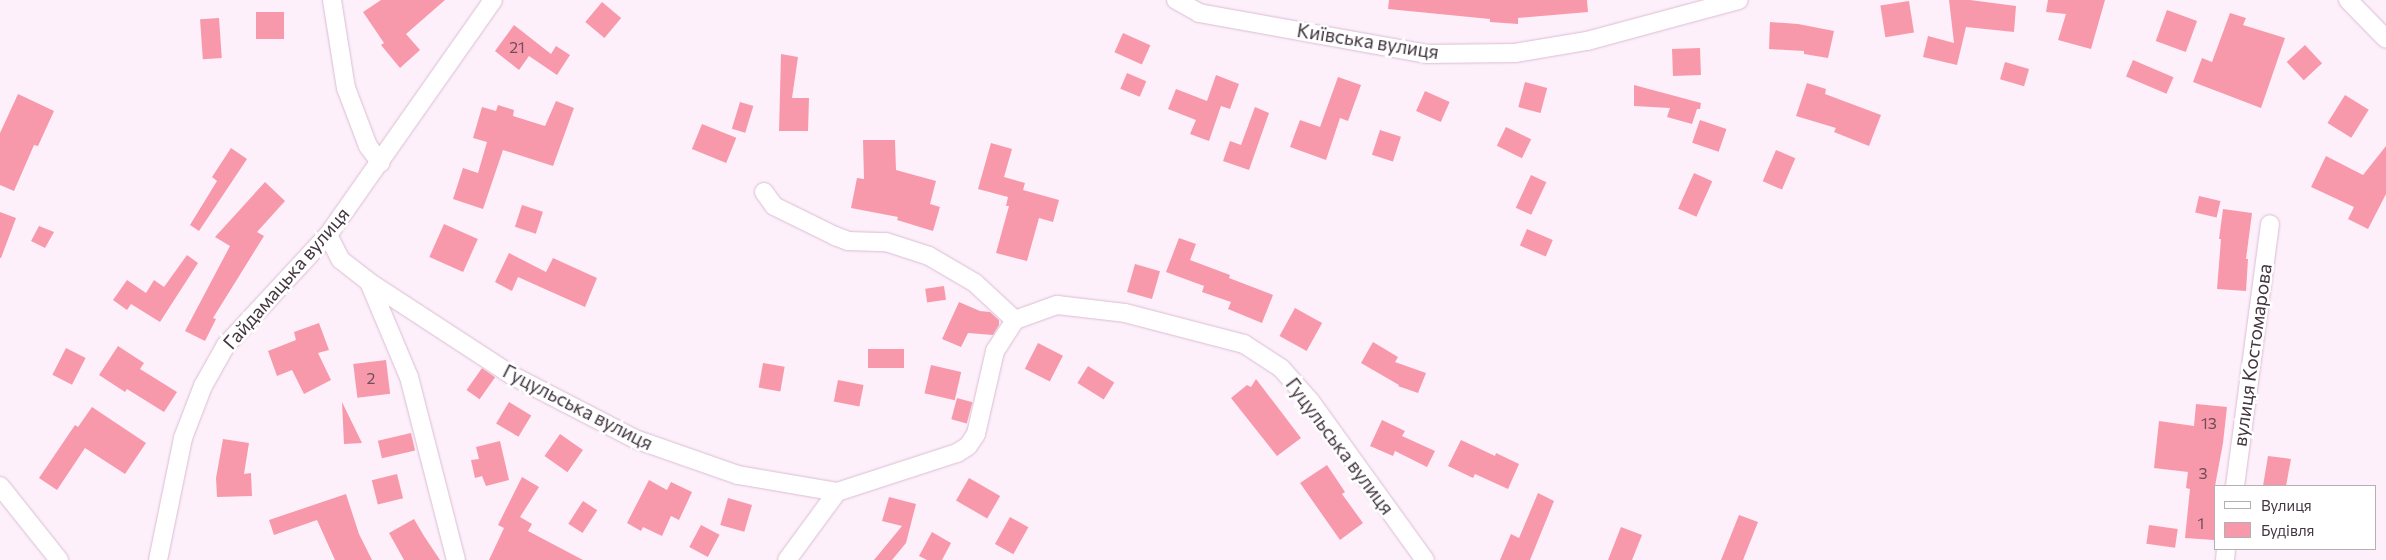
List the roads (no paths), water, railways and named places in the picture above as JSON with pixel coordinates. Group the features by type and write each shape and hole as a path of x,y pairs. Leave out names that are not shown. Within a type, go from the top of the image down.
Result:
{"street":[{"path":"332,0 346,88 368,146 381,163"},
{"name":"Гайдамацька вулиця","path":"158,560 183,438 203,386 226,345 328,235 381,163 493,0"},
{"name":"Київська вулиця","path":"1176,0 1199,13 1426,54 1515,53 1587,41 1739,0"},
{"path":"2348,0 2386,39"},
{"path":"764,192 774,206 835,236 848,241 886,242 929,256 975,283 1015,320"},
{"name":"вулиця Костомарова","path":"2235,485 2270,224"},
{"name":"Гуцульська вулиця","path":"328,235 341,260 369,282 513,376 635,439 738,475 837,492 957,453 968,446 976,434 995,351 1015,320 1057,305 1124,313 1244,344 1281,368 1311,402 1425,560"},
{"name":"Гуцульська вулиця","path":"369,282 409,377 456,560"},
{"path":"0,486 59,560"},
{"path":"787,560 837,492"}]}
